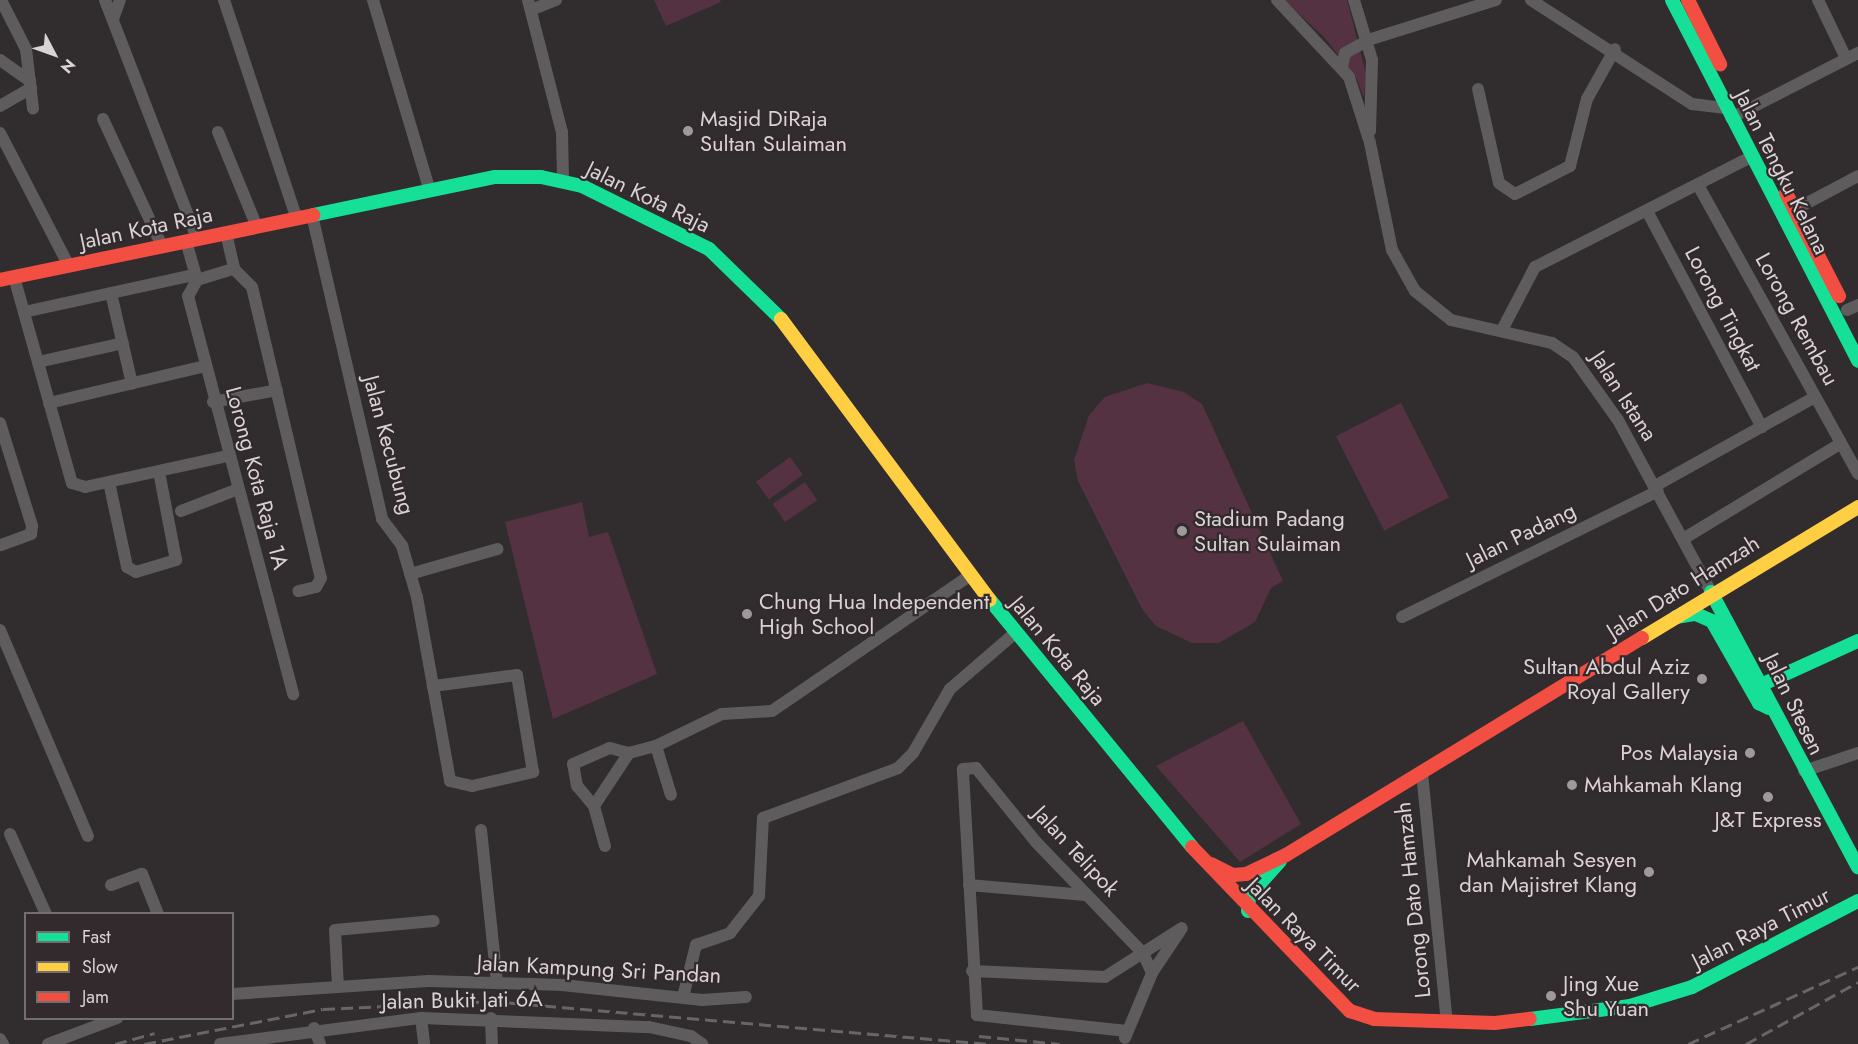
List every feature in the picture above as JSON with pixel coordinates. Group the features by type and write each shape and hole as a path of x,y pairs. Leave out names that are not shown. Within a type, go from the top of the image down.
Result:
{"main road":[{"name":"Jalan Tengku Kelana","path":"1672,0 1733,112 1852,308 1858,332"},
{"name":"Jalan Tengku Kelana","path":"1690,3 1736,98 1733,112 1751,157 1858,361"},
{"name":"Jalan Kota Raja","path":"0,280 495,177 563,180 652,217 709,249 766,298 969,576 1211,864"},
{"name":"Jalan Dato Hamzah","path":"1286,855 1676,617 1711,592 1858,507"},
{"name":"Jalan Stesen","path":"1711,592 1763,684 1768,708 1858,867"},
{"path":"1676,617 1696,614 1712,621 1759,703 1768,708"},
{"path":"1763,684 1858,641"},
{"path":"1211,864 1233,875 1246,874 1286,855"},
{"path":"1248,911 1249,896 1286,855"},
{"name":"Jalan Raya Timur","path":"1211,864 1248,911 1350,1011 1374,1019 1447,1022 1578,1015 1659,998 1714,976 1856,901"}],"street":[{"path":"1,0 26,49 33,109"},
{"name":"Lorong Kota Raja 1A","path":"105,0 192,240 195,278 188,296 227,456 293,694"},
{"path":"113,19 120,0"},
{"path":"224,0 297,219"},
{"path":"373,0 429,191"},
{"path":"556,0 530,5 562,132 563,180"},
{"name":"Jalan Istana","path":"1276,0 1346,72 1370,143 1392,250 1415,291 1451,320 1552,343 1573,357 1656,488 1711,592"},
{"name":"Jalan Istana","path":"1354,0 1368,40 1373,68 1370,143"},
{"path":"1373,68 1364,79 1346,72 1345,53 1368,40 1496,0"},
{"path":"1531,0 1615,49 1692,104 1733,112 1845,56 1858,53"},
{"path":"1678,14 1690,3 1705,0"},
{"path":"1818,0 1845,56"},
{"path":"1478,89 1499,183 1515,194 1570,166 1587,99 1615,49"},
{"path":"0,60 30,85"},
{"path":"0,106 30,85"},
{"path":"103,119 162,246"},
{"path":"218,132 257,227"},
{"path":"0,134 69,266"},
{"path":"1502,330 1535,267 1751,157"},
{"path":"1794,210 1858,176"},
{"name":"Lorong Rembau","path":"1698,185 1858,474"},
{"name":"Lorong Tingkat","path":"1647,211 1762,427"},
{"name":"Jalan Kecubung","path":"312,215 382,519 402,546 410,574 433,686 454,786 526,777 536,765 518,675 433,686"},
{"path":"226,233 234,269 252,287 321,578 316,587 298,591"},
{"path":"24,312 234,269"},
{"path":"15,277 72,483 85,487 227,456"},
{"path":"111,293 132,384"},
{"path":"38,362 123,343"},
{"path":"49,403 205,366"},
{"path":"213,402 278,390"},
{"path":"1656,488 1815,398"},
{"path":"0,423 32,526 31,534 0,545"},
{"path":"1683,538 1840,444"},
{"path":"109,482 127,567 136,573 176,560 159,472"},
{"name":"Jalan Padang","path":"1402,617 1656,488"},
{"path":"181,510 238,489"},
{"path":"410,574 498,549"},
{"path":"605,846 594,806 577,786 573,764 610,748 629,753 656,746 722,714 771,711 969,576"},
{"path":"0,630 88,836"},
{"path":"682,997 696,945 730,933 759,896 763,818 898,768 913,753 950,689 1015,633"},
{"path":"656,746 671,795"},
{"path":"594,806 629,753"},
{"path":"1804,771 1858,753"},
{"name":"Jalan Telipok","path":"969,885 963,769 976,768 1086,895 1143,953 1152,973"},
{"name":"Lorong Dato Hamzah","path":"1422,773 1447,1022"},
{"path":"481,830 497,983"},
{"path":"10,834 45,912"},
{"path":"111,885 141,874 157,912"},
{"path":"972,971 1105,977 1182,928 1152,973 1126,1034 981,1018 975,1011 972,971 969,885 1086,895"},
{"path":"338,987 336,930 434,921"},
{"name":"Jalan Kampung Sri Pandan","path":"234,994 338,987 497,983 682,997 746,997"},
{"path":"421,1018 424,1044"},
{"name":"Jalan Bukit Jati 6A","path":"220,1044 315,1028 421,1018 491,1018 649,1027 702,1044"},
{"path":"491,1018 492,1044"},
{"path":"48,1044 99,1021"},
{"path":"315,1028 320,1044"},
{"path":"0,1039 3,1044"}],"shaded area":[{"path":"654,0 720,0 721,2 666,26"},
{"path":"1284,0 1347,0 1366,74 1364,98 1357,79 1324,37"},
{"name":"Stadium Padang Sultan Sulaiman","path":"1147,383 1184,392 1202,404 1283,581 1271,588 1255,622 1219,643 1192,643 1156,626 1142,609 1078,481 1074,460 1089,415 1105,397"},
{"path":"1401,403 1449,497 1384,531 1336,436"},
{"path":"790,457 803,475 769,499 756,482"},
{"path":"805,482 817,500 785,522 773,504"},
{"path":"582,502 589,537 608,532 657,674 553,719 505,522"},
{"path":"1243,721 1301,824 1240,862 1156,766"}],"railway":[{"path":"1688,1044 1858,967"},
{"path":"1746,1044 1858,982"},
{"path":"144,1044 323,1009 490,1001 990,1044"},
{"path":"115,1044 155,1033"},
{"path":"979,1036 1060,1044"}],"traffic: fast":[{"path":"1672,0 1858,361"},
{"path":"313,215 495,177 541,177 582,186 709,249 781,319"},
{"path":"1711,592 1858,867"},
{"path":"990,600 1192,847"},
{"path":"1676,617 1696,614 1712,621 1759,703 1769,708"},
{"path":"1763,684 1858,641"},
{"path":"1248,911 1249,896 1280,861"},
{"path":"1530,1019 1630,1006 1692,987 1858,901"}],"traffic: slow":[{"path":"781,319 990,600"},
{"path":"1642,638 1858,507"}],"traffic: jam":[{"path":"1688,0 1720,64"},
{"path":"1786,193 1839,296"},
{"path":"0,280 313,215"},
{"path":"1211,864 1233,875 1246,874 1286,855 1642,638"},
{"path":"1192,847 1350,1011 1374,1019 1495,1023 1530,1019"}],"place":[{"name":"Masjid DiRaja Sultan Sulaiman","path":"688,131"},
{"name":"Stadium Padang Sultan Sulaiman","path":"1182,531"},
{"name":"Chung Hua Independent High School","path":"747,614"},
{"name":"Sultan Abdul Aziz Royal Gallery","path":"1702,679"},
{"name":"Pos Malaysia","path":"1750,753"},
{"name":"Mahkamah Klang","path":"1572,785"},
{"name":"J&T Express","path":"1768,797"},
{"name":"Mahkamah Sesyen dan Majistret Klang","path":"1649,872"},
{"name":"Jing Xue Shu Yuan","path":"1551,996"}]}
